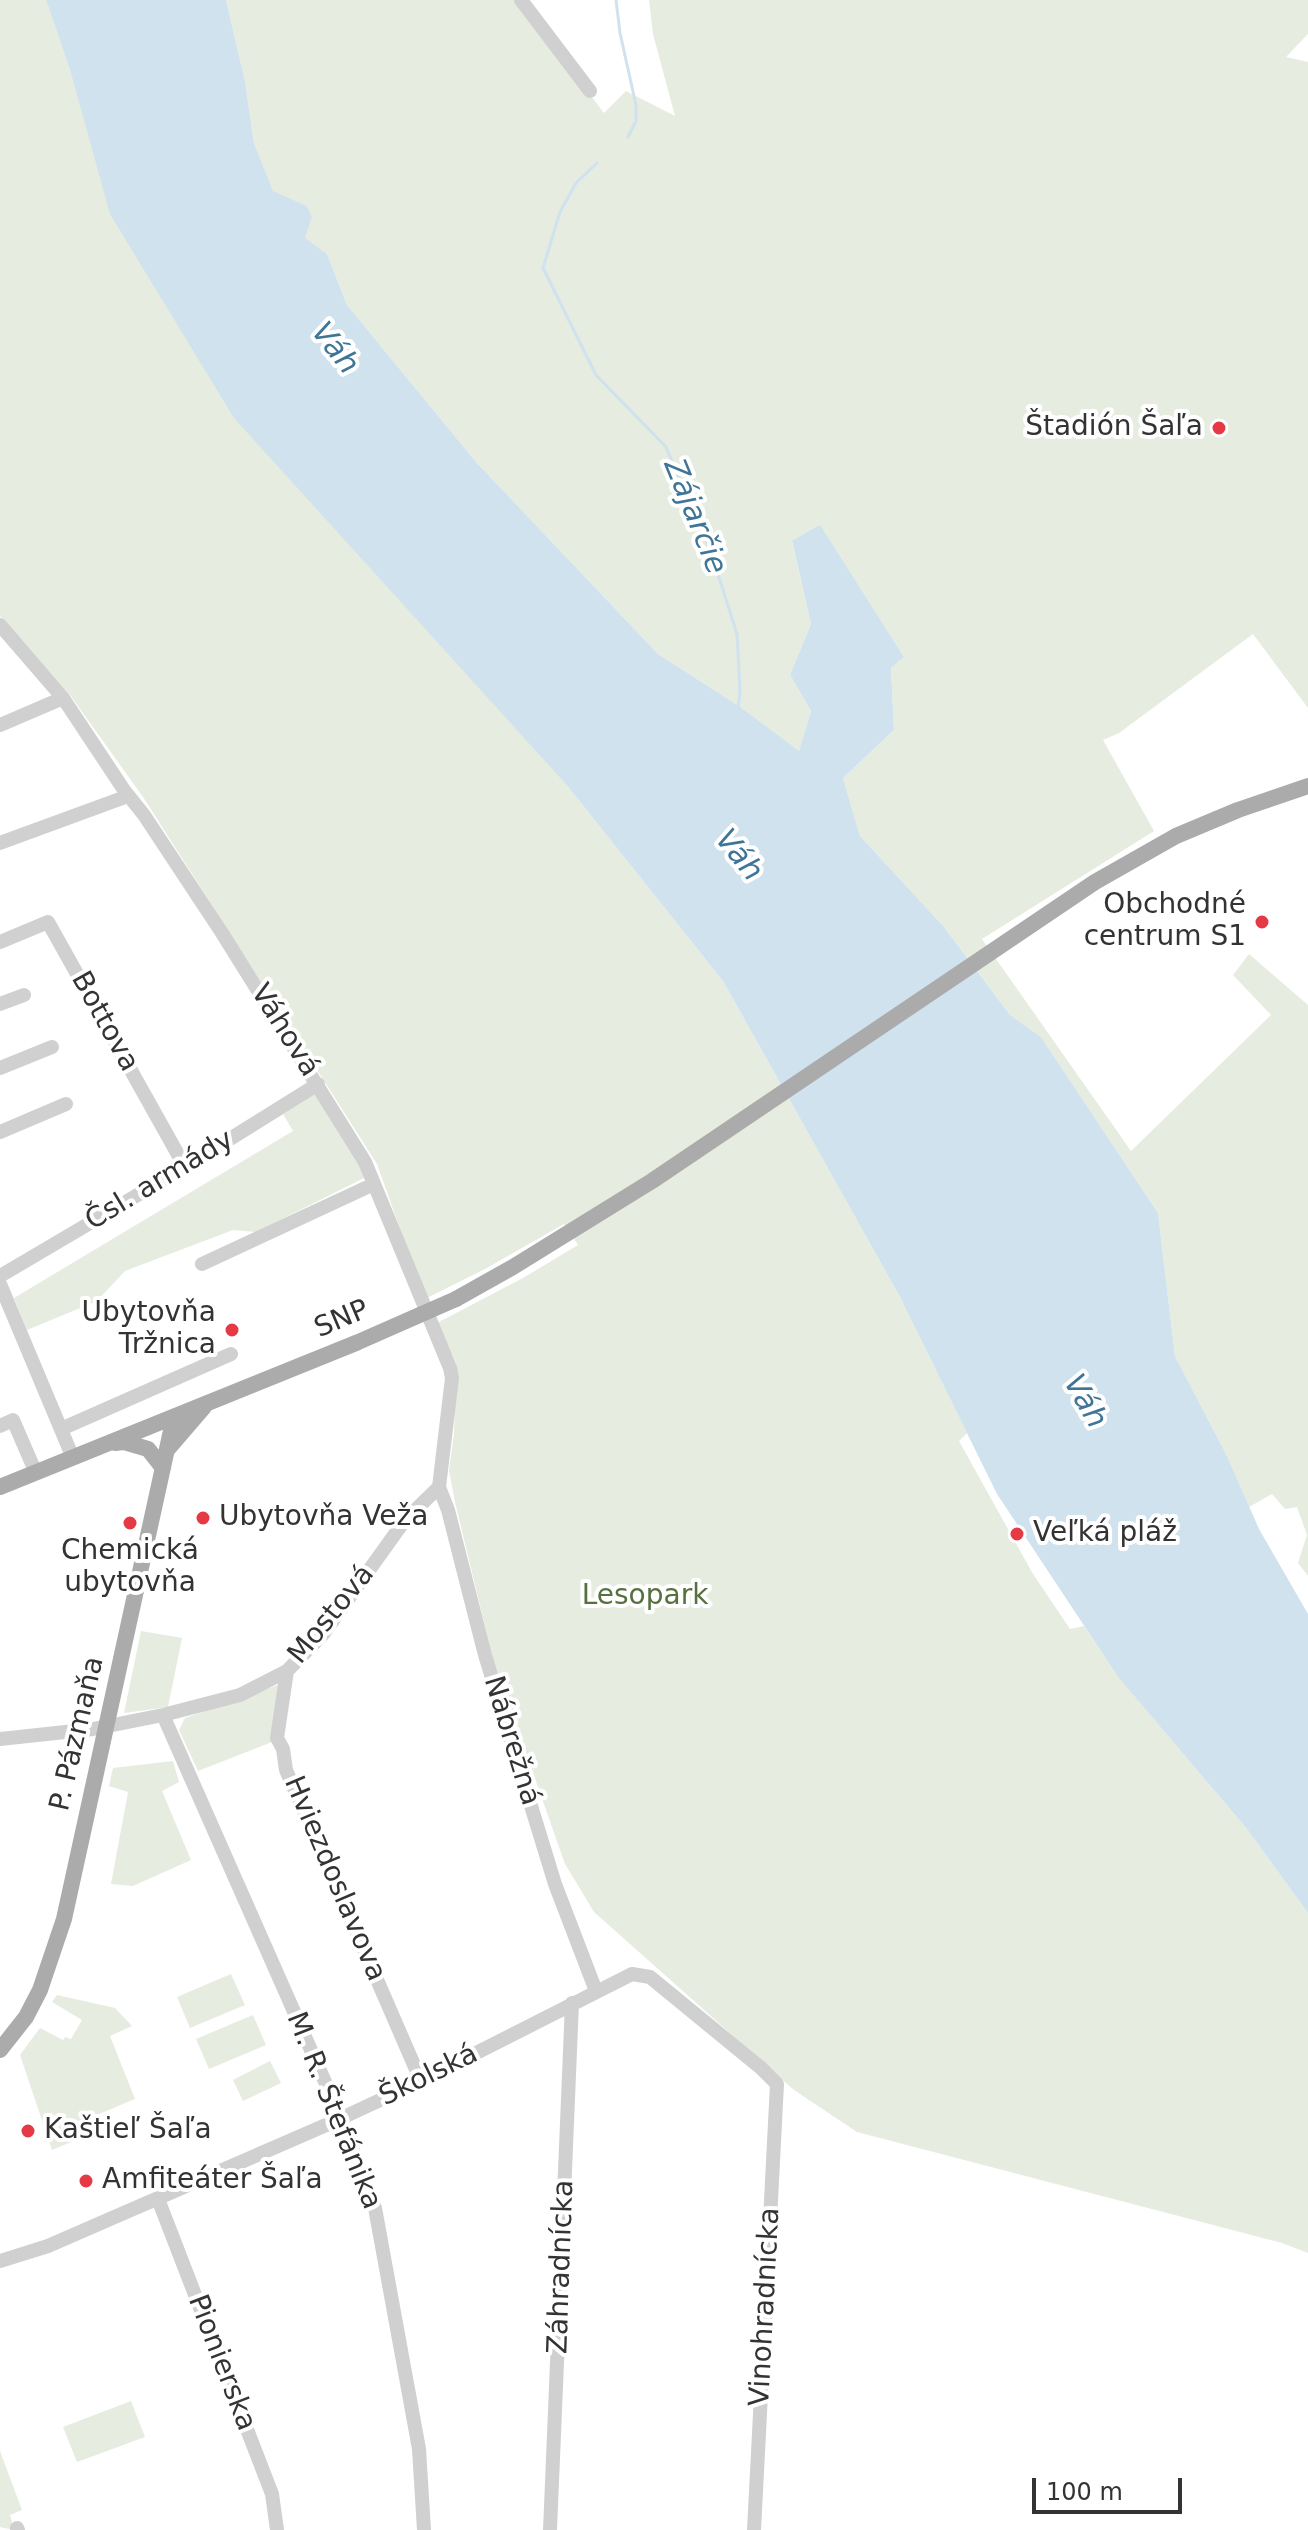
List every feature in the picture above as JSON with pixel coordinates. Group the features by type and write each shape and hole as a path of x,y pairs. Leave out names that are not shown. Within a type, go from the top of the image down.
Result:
{"main road":[{"name":"SNP","path":"0,1487 356,1343 456,1299 652,1181 1095,882 1176,836 1308,786"},
{"path":"106,1444 124,1442 148,1449 165,1460 207,1404"},
{"name":"P. Pázmaňa","path":"0,2050 31,2008 54,1952 174,1417"}],"street":[{"path":"521,0 590,91"},
{"name":"Váhová","path":"0,625 63,698 144,815 360,1152 450,1368 452,1378 439,1487"},
{"path":"0,725 63,698"},
{"path":"0,843 128,796"},
{"name":"Bottova","path":"0,942 48,922 185,1167"},
{"path":"0,1004 24,995"},
{"path":"0,1068 52,1047"},
{"name":"Čsl. armády","path":"0,1276 318,1084"},
{"path":"0,1132 66,1104"},
{"path":"202,1264 374,1184"},
{"path":"0,1284 73,1458"},
{"path":"61,1429 231,1354"},
{"path":"0,1426 13,1420 36,1473"},
{"name":"Mostová","path":"0,1739 105,1727 163,1715 240,1695 287,1671 324,1633 405,1520 439,1487"},
{"name":"Nábrežná","path":"439,1487 448,1510 485,1655 555,1884 596,1991"},
{"name":"Hviezdoslavova","path":"287,1671 277,1738 283,1749 286,1770 421,2081"},
{"name":"M. R. Štefánika","path":"163,1715 340,2119 375,2208 419,2449 424,2530"},
{"name":"Školská","path":"0,2261 48,2246 340,2119 632,1974 650,1977 777,2084"},
{"name":"Záhradnícka","path":"550,2530 572,2003"},
{"name":"Vinohradnícka","path":"754,2530 777,2084"},
{"name":"Pionierska","path":"158,2199 272,2494 277,2530"}],"green space":[{"name":"Lesopark","path":"0,0 46,0 71,73 565,783 723,981 900,1297 967,1433 959,1441 1033,1574 1070,1629 1084,1626 1118,1677 1247,1829 1308,1913 1308,2253 1282,2243 857,2132 794,2090 594,1912 565,1864 493,1659 455,1502 449,1470 454,1434 456,1363 437,1323 578,1245 564,1224 425,1299 377,1164 143,797 70,695 0,616"},
{"path":"226,0 518,0 604,113 626,91 675,116 653,34 649,0 1308,0 1308,34 1286,57 1308,62 1308,708 1253,634 1119,733 1103,740 1154,831 982,939 1131,1151 1271,1015 1233,975 1249,954 1308,1005 1308,1576 1298,1563 1307,1535 1297,1507 1285,1509 1272,1494 1249,1507 1227,1456 1175,1356 1158,1213 1041,1037 1010,1015 944,927 860,836 843,778 894,730 891,668 904,657 820,526 792,542 811,624 790,675 811,711 799,752 739,706 658,654 476,462 347,305 327,254 304,238 312,217 307,206 273,192 254,143 245,81"},
{"path":"318,1092 366,1177 256,1232 233,1230 125,1271 97,1301 27,1330 14,1298 293,1131 283,1114"},
{"path":"141,1631 182,1638 168,1707 124,1713"},
{"path":"281,1684 272,1742 198,1771 179,1730 185,1718"},
{"path":"173,1761 179,1782 162,1791 191,1860 133,1886 111,1884 128,1792 109,1786 113,1768"},
{"path":"231,1974 245,2005 190,2028 177,1997"},
{"path":"57,1995 115,2008 132,2026 110,2036 135,2099 92,2117 93,2133 52,2150 20,2055 40,2028 63,2040 65,2037 71,2039 82,2020 52,2002"},
{"path":"253,2015 266,2045 209,2069 196,2039"},
{"path":"270,2061 281,2083 243,2101 233,2080"},
{"path":"131,2401 145,2437 77,2462 63,2427"},
{"path":"0,2451 22,2510 10,2515 14,2530 0,2527"}],"water":[{"name":"Váh","path":"46,0 226,0 245,81 254,143 273,191 307,206 312,217 305,238 327,254 347,305 476,462 658,654 739,706 799,751 811,711 790,675 811,624 792,541 820,525 904,657 891,668 894,730 843,778 860,836 944,927 1010,1015 1041,1037 1158,1213 1175,1356 1227,1456 1259,1529 1308,1614 1308,1913 1247,1829 1118,1677 997,1494 900,1297 723,981 565,783 234,418 110,214 71,73"}],"waterway":[{"name":"Zájarčie","path":"616,0 636,105 636,121 628,137"},
{"name":"Zájarčie","path":"597,163 576,183 560,212 543,268 596,375 666,447 712,555 737,634 738,709"}],"place":[{"name":"Štadión Šaľa","path":"1219,428"},
{"name":"Obchodné centrum S1","path":"1262,922"},
{"name":"Ubytovňa Tržnica","path":"232,1330"},
{"name":"Ubytovňa Veža","path":"203,1518"},
{"name":"Chemická ubytovňa","path":"130,1523"},
{"name":"Veľká pláž","path":"1017,1534"},
{"name":"Kaštieľ Šaľa","path":"28,2131"},
{"name":"Amfiteáter Šaľa","path":"86,2181"}]}
